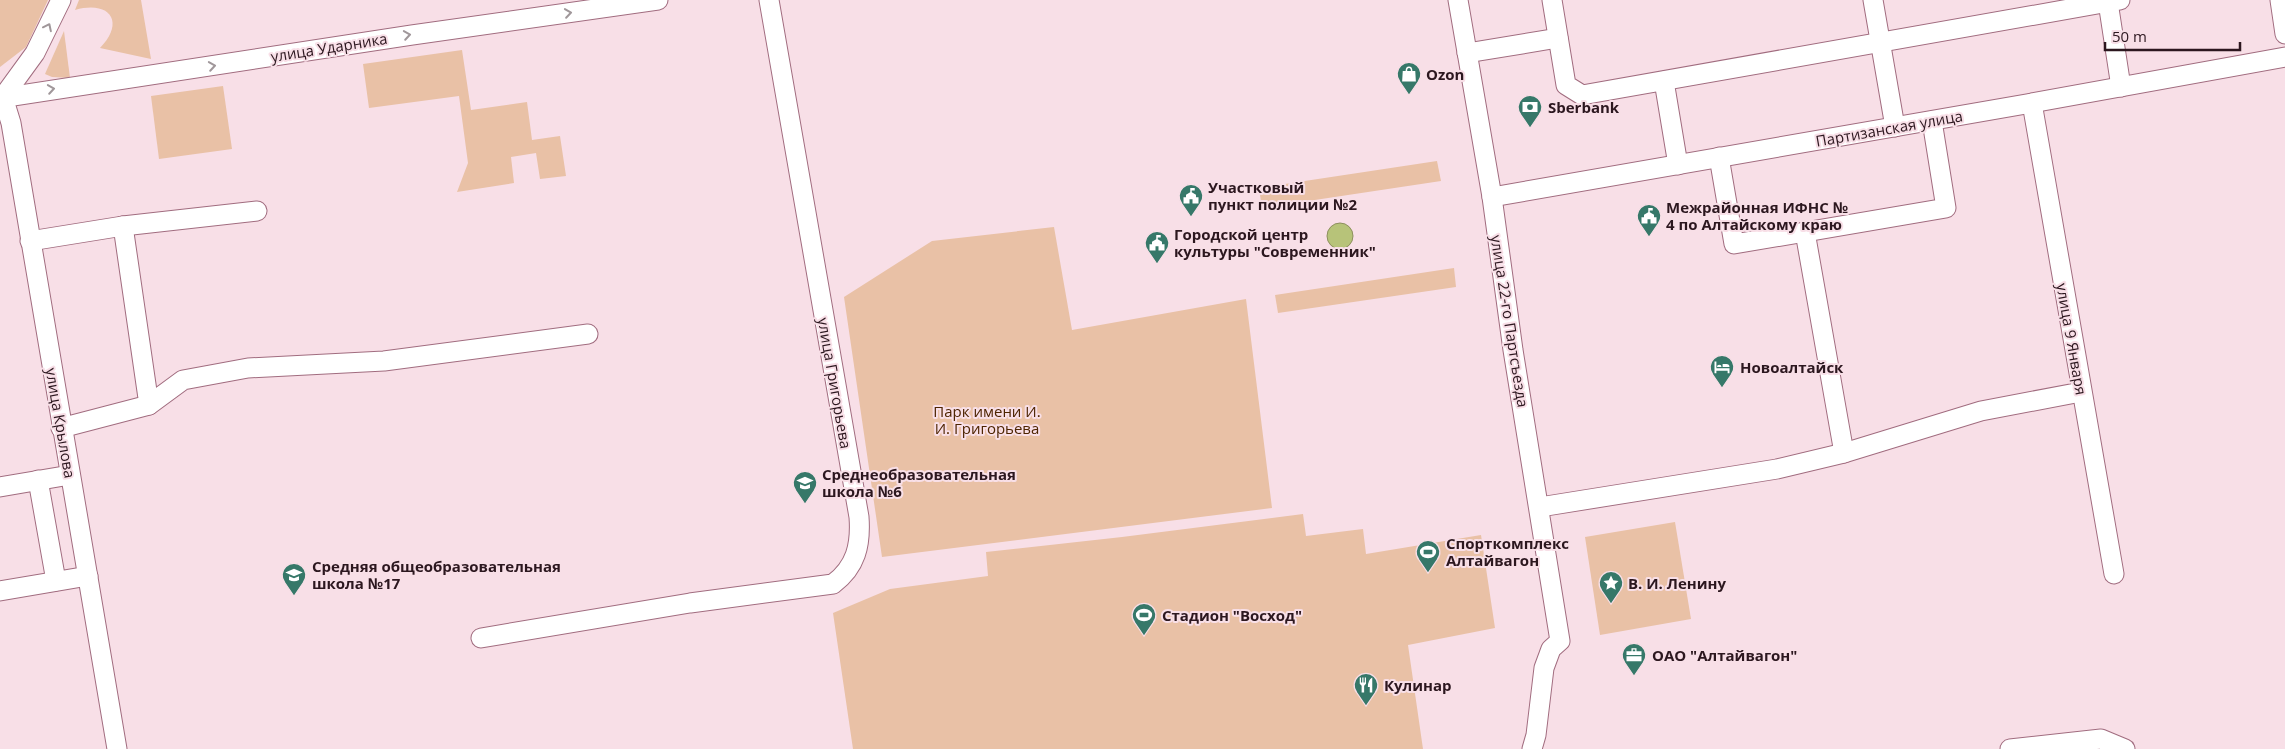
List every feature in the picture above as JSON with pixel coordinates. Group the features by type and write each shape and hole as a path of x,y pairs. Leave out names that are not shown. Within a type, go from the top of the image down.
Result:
{"street":[{"path":"1,97 35,53 61,0"},
{"name":"улица Ударника","path":"1,97 658,0"},
{"name":"улица Григорьева","path":"481,638 690,603 833,584 844,576 852,565 859,546 859,517 769,0"},
{"name":"улица 22-го Партсъезда","path":"1458,0 1492,197 1513,350 1540,507 1560,641 1551,649 1544,668 1536,735 1532,749"},
{"path":"1552,0 1566,86 1582,95 2114,1 2121,87"},
{"path":"1873,0 1894,127"},
{"path":"2280,0 2285,34"},
{"path":"1467,53 1558,38"},
{"name":"Партизанская улица","path":"1492,197 1932,121 2285,57"},
{"path":"1664,81 1678,164"},
{"name":"улица Крылова","path":"1,97 12,123 61,428 117,749"},
{"name":"улица 9 Января","path":"2032,103 2114,574"},
{"path":"1720,157 1734,244 1805,232 1946,208 1932,121"},
{"path":"30,241 123,226 257,211"},
{"path":"123,226 149,405"},
{"path":"1805,232 1844,453"},
{"path":"61,428 149,405 183,380 248,368 384,361 588,334"},
{"path":"1540,507 1778,469 1844,453 1981,411 2081,392"},
{"path":"0,487 70,475"},
{"path":"38,480 56,581"},
{"path":"0,591 88,576"},
{"path":"2010,749 2101,739 2125,749"}],"green space":[{"path":"0,0 48,0 26,47 0,67"},
{"path":"79,0 141,0 151,59 100,48 108,39 113,22 105,11 98,8 75,10"},
{"path":"64,31 70,78 52,77 45,74"},
{"path":"462,50 471,110 527,102 532,140 560,136 566,176 540,179 536,153 511,157 514,183 457,192 468,163 459,96 369,108 363,64"},
{"path":"223,86 232,149 159,159 151,96"},
{"path":"1437,161 1441,181 1262,208 1259,188"},
{"name":"Парк имени И. И. Григорьева","path":"1054,227 1072,330 1246,299 1272,508 882,557 844,297 932,241"},
{"path":"1454,268 1456,287 1278,313 1275,295"},
{"name":"Стадион \"Восход\"","path":"1303,514 1306,536 1363,529 1366,554 1481,535 1495,628 1408,645 1423,749 853,749 833,613 890,589 988,576 986,552"},
{"path":"1675,522 1691,619 1600,635 1585,537"}],"shaded area":[{"path":"1340,223 1349,227 1353,236 1349,245 1340,249 1331,245 1327,236 1331,227"}],"place":[{"name":"Ozon","path":"1409,95"},
{"name":"Sberbank","path":"1530,128"},
{"name":"Участковый пункт полиции №2","path":"1191,217"},
{"name":"Межрайонная ИФНС № 4 по Алтайскому краю","path":"1649,237"},
{"name":"Городской центр культуры \"Современник\"","path":"1157,264"},
{"name":"Новоалтайск","path":"1722,388"},
{"name":"Среднеобразовательная школа №6","path":"805,504"},
{"name":"Спорткомплекс Алтайвагон","path":"1428,573"},
{"name":"Средняя общеобразовательная школа №17","path":"294,596"},
{"name":"В. И. Ленину","path":"1611,604"},
{"name":"Стадион \"Восход\"","path":"1144,636"},
{"name":"ОАО \"Алтайвагон\"","path":"1634,676"},
{"name":"Кулинар","path":"1366,706"}]}
